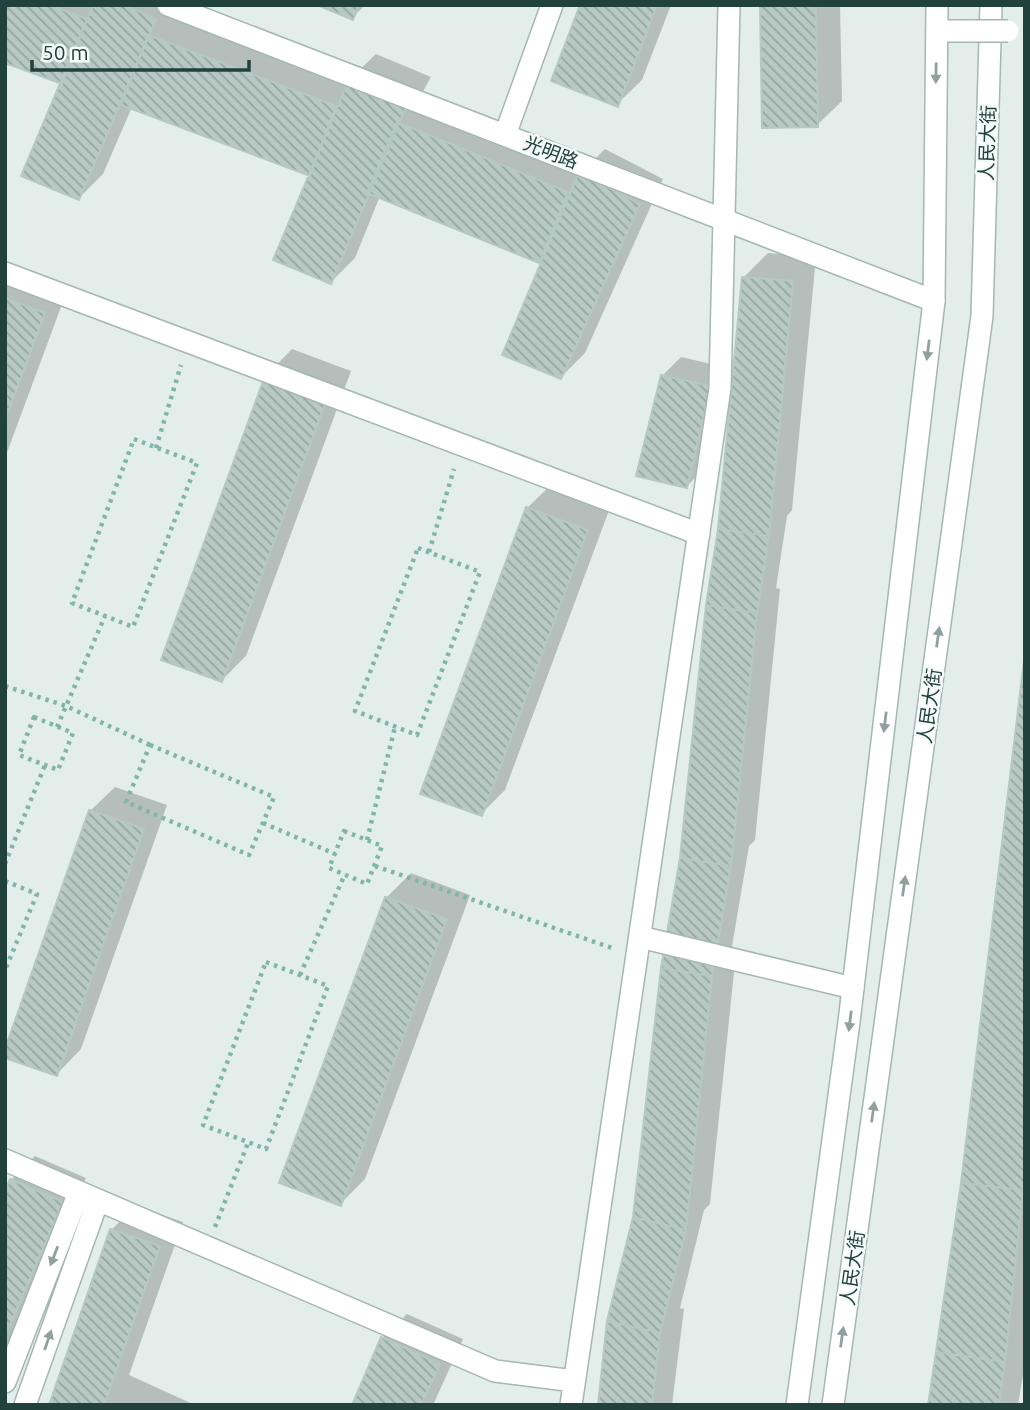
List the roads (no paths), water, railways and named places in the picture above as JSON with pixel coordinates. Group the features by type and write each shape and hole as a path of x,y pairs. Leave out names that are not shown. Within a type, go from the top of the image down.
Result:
{"street":[{"name":"光明路","path":"168,5 934,301"},
{"path":"505,135 552,5"},
{"path":"571,1405 720,388 729,5"},
{"name":"人民大街","path":"797,1405 853,988 934,301 937,5"},
{"name":"人民大街","path":"833,1405 982,316 991,5"},
{"path":"937,31 1016,31"},
{"path":"5,273 699,534"},
{"path":"638,947 853,988"},
{"path":"5,1160 495,1371 574,1381"},
{"path":"5,1382 88,1196"},
{"path":"25,1405 88,1196"}]}
